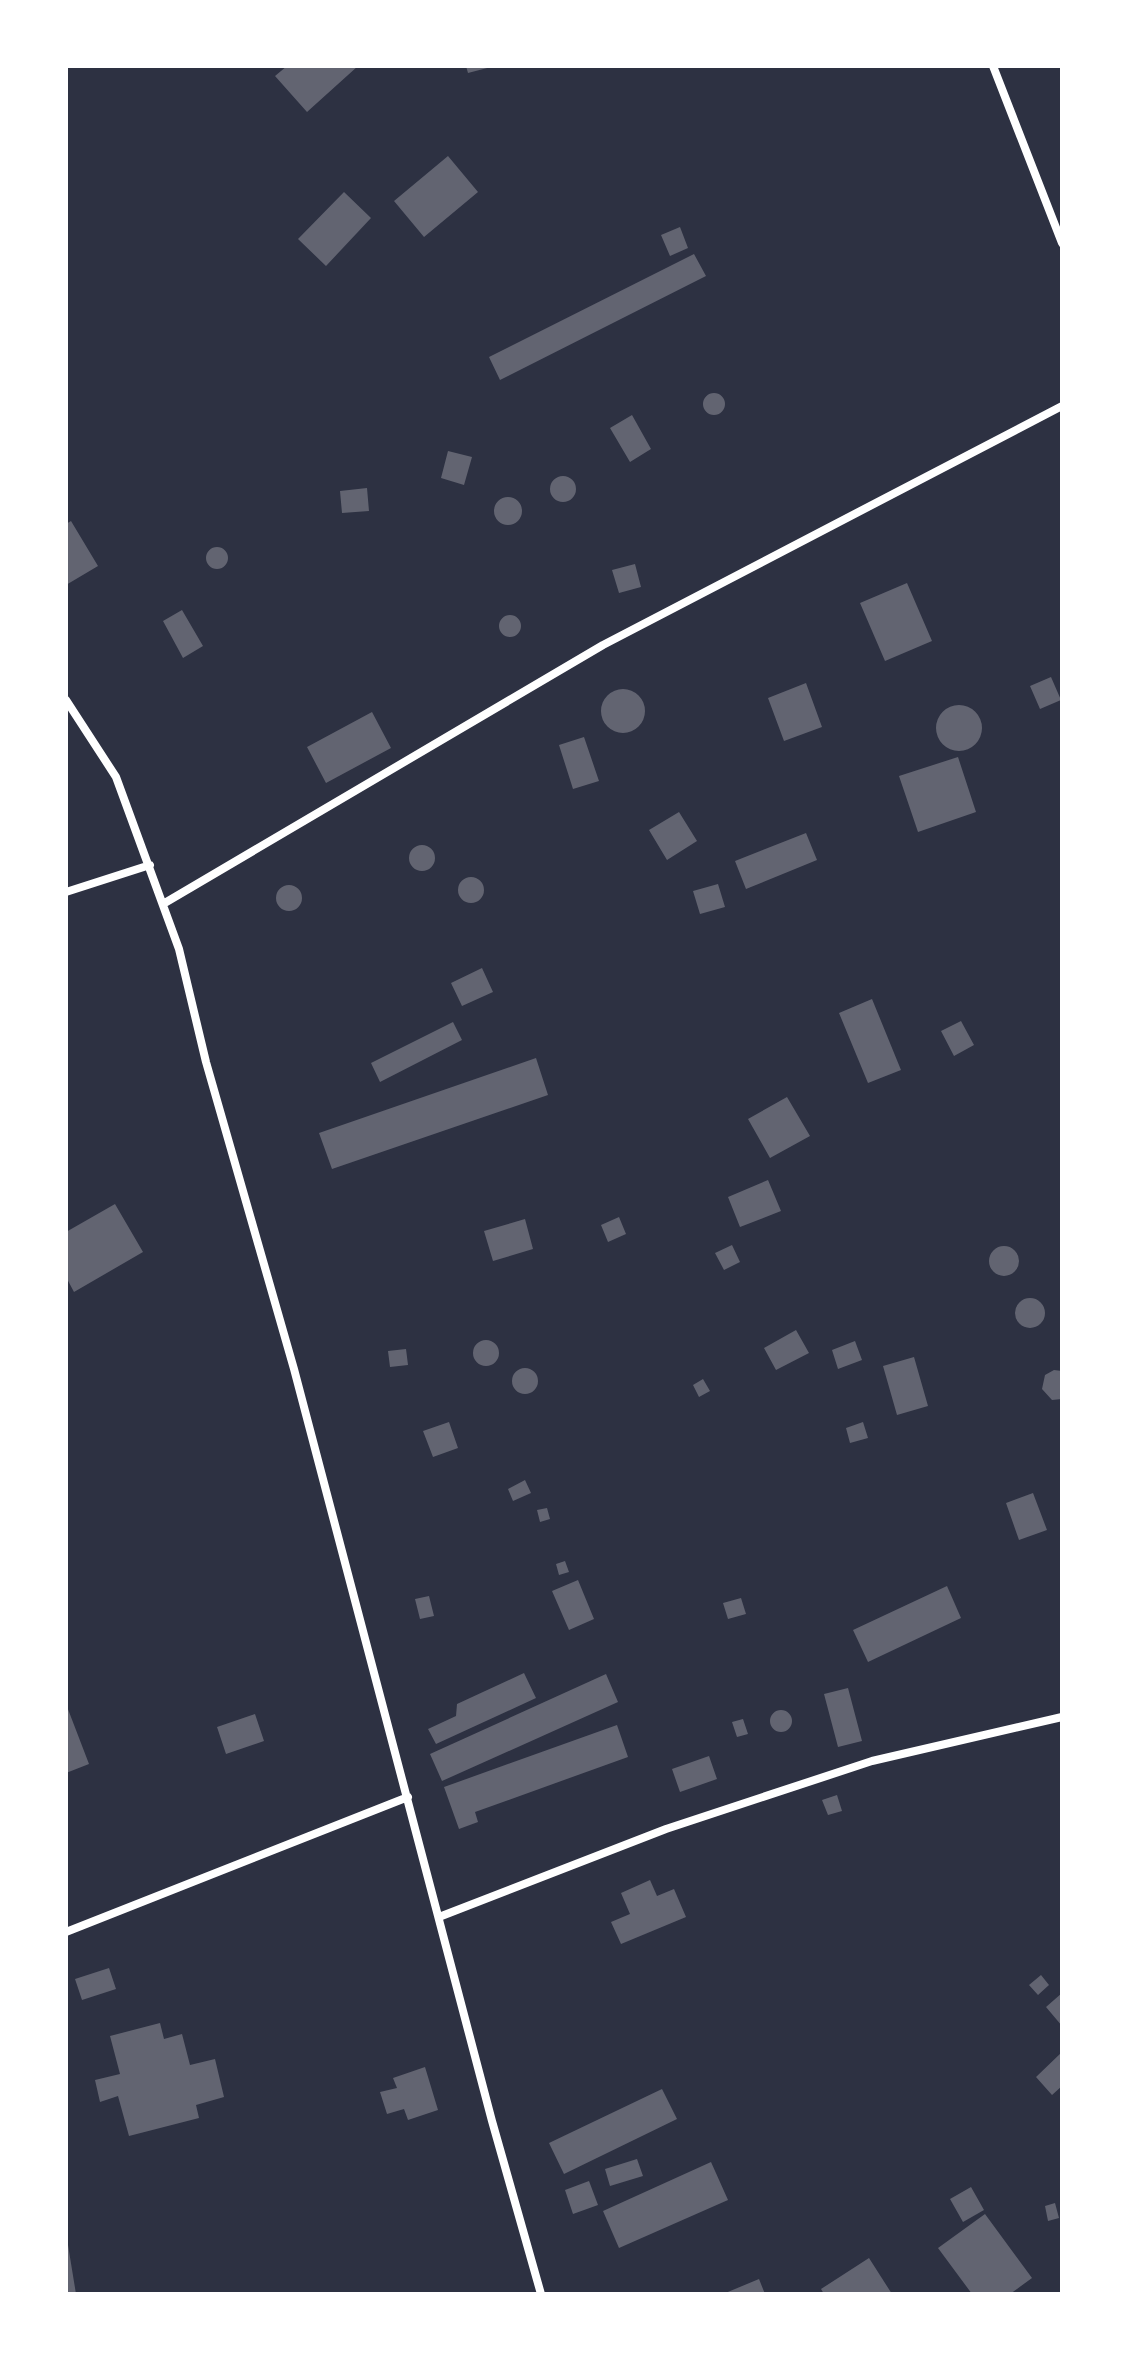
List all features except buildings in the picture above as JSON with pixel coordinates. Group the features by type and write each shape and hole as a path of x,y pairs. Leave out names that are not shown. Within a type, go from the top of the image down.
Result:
{"street":[{"path":"993,66 1062,243"},
{"path":"163,904 603,645 1062,406"},
{"path":"66,700 116,777 163,904 294,1369 541,2294"},
{"path":"66,892 150,865"},
{"path":"439,1917 666,1829 872,1761 1062,1717"},
{"path":"66,1932 408,1797"}]}
